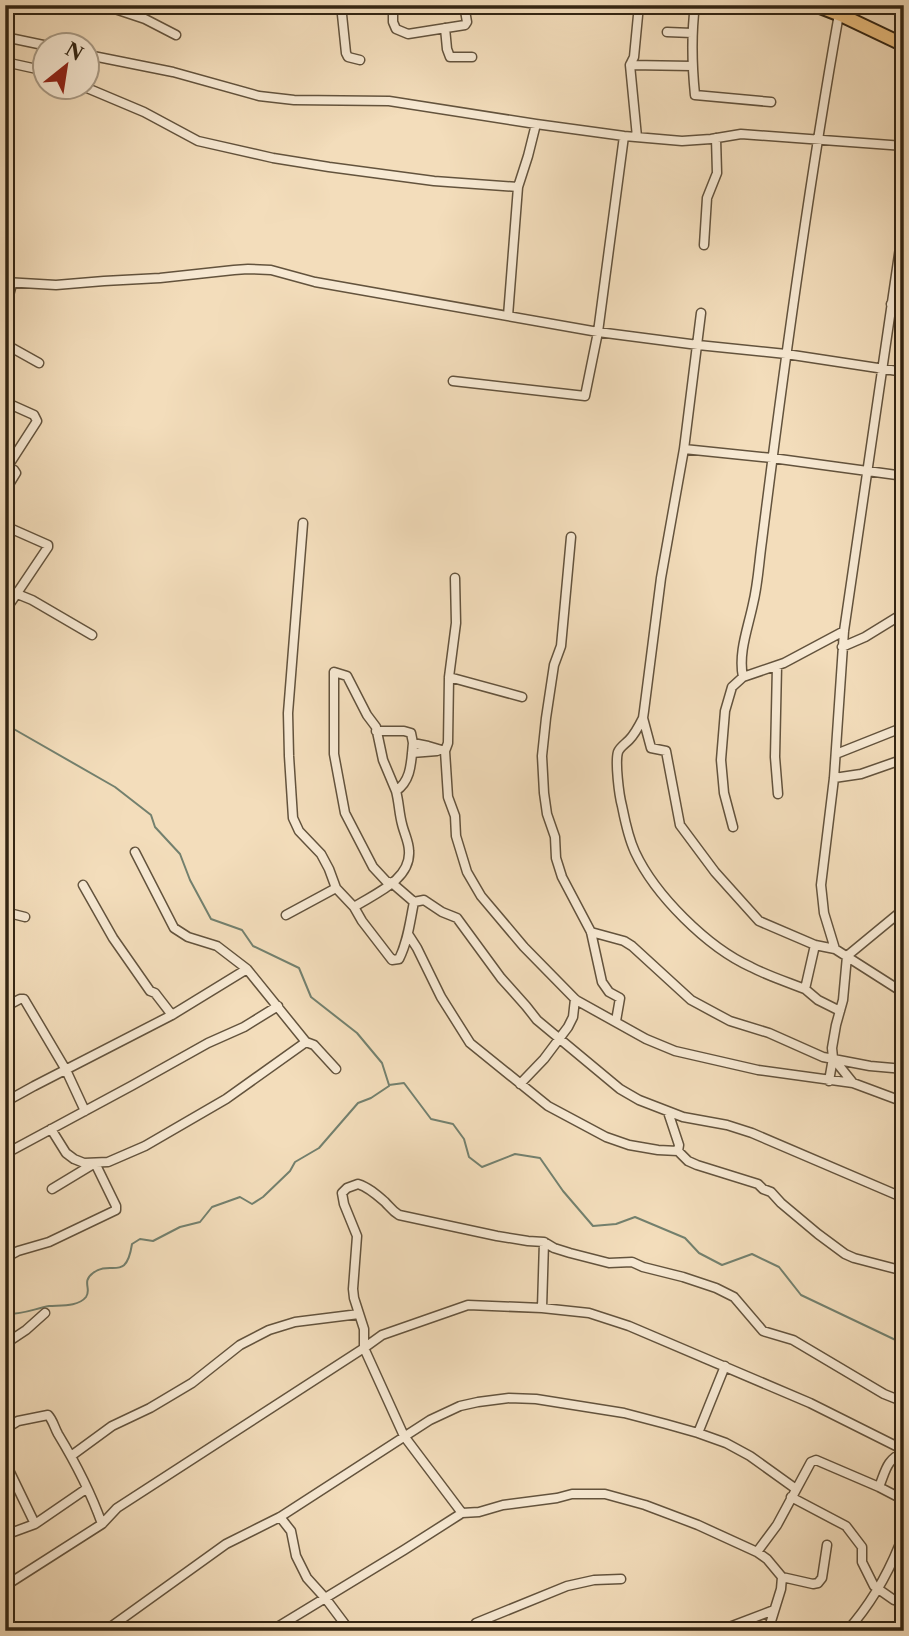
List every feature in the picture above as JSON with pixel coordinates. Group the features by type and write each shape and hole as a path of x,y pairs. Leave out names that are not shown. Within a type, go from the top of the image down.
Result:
{"highway":[{"path":"815,5 844,12 904,45"}],"street":[{"path":"103,5 145,19 176,35"},
{"path":"341,5 346,53 348,57 360,60"},
{"path":"393,5 393,22 396,29 408,34 465,24 467,22 464,5"},
{"path":"637,137 630,65 634,57 639,5"},
{"path":"695,5 692,33 695,95 771,102"},
{"path":"743,677 741,662 754,601 817,139 844,12"},
{"path":"445,28 450,57 472,57"},
{"path":"667,32 692,33"},
{"path":"5,37 32,43"},
{"path":"102,58 173,72 259,96 294,100 388,101 624,136 682,141 741,134 904,146"},
{"path":"5,62 32,68"},
{"path":"630,65 692,66"},
{"path":"102,94 144,112 198,141 274,158 434,181 518,187"},
{"path":"508,316 518,187 536,124"},
{"path":"453,381 585,396 598,332 624,136"},
{"path":"704,245 708,198 717,173 716,138"},
{"path":"835,949 824,914 821,886 834,778 842,648 904,220"},
{"path":"5,310 9,283 56,285 234,270 271,270 316,282 598,332 786,354 904,372"},
{"path":"891,304 904,306"},
{"path":"701,313 684,449 661,578 643,718 651,748 666,751 680,825 707,862 760,921 816,945 835,949 904,993"},
{"path":"5,344 39,363"},
{"path":"5,402 34,415 37,421 7,466 14,470 16,475 5,491"},
{"path":"684,449 904,476"},
{"path":"303,523 288,713 293,818 299,831 321,854 337,888 392,960 399,959 408,934 414,902"},
{"path":"5,526 48,545 5,611"},
{"path":"571,537 561,646 554,665 546,718 542,756 544,793 547,814 555,837 558,866 590,932 602,982 609,992 620,998 616,1021"},
{"path":"455,578 456,623 449,677 448,743 445,751 448,797 455,816 456,836 467,872 481,896 524,947 575,999 646,1039 675,1051 758,1070 853,1083 904,1102"},
{"path":"5,589 32,600 92,635"},
{"path":"842,648 904,613"},
{"path":"733,827 724,793 720,760 722,729 732,687 743,677 777,666 844,631"},
{"path":"777,666 775,757 778,794"},
{"path":"354,907 392,883 400,877 406,868 409,850 396,791 383,760 376,727 367,715 348,676 334,672 334,754 345,813 373,867 386,881 392,883 414,902"},
{"path":"449,677 522,697"},
{"path":"643,718 617,755 619,794 627,830 645,871 696,930 720,948 749,967 805,989 818,1000 840,1011"},
{"path":"836,754 904,727"},
{"path":"376,730 411,733 408,778 396,791"},
{"path":"412,748 445,751"},
{"path":"834,778 861,774 904,758"},
{"path":"135,852 174,928 188,937 217,946 247,969 306,1042 314,1045 336,1069"},
{"path":"83,885 113,938 150,991 155,993 172,1015"},
{"path":"286,915 337,888"},
{"path":"414,902 424,900 457,918 537,1020 620,1089 668,1112 752,1133 904,1198"},
{"path":"829,1081 833,1058 832,1043 846,979 847,956 904,909"},
{"path":"5,912 25,917"},
{"path":"590,932 624,941 632,946 691,1000 730,1021 833,1058 870,1066 904,1069"},
{"path":"408,934 441,997 470,1043 548,1106 606,1137 629,1145 678,1151 697,1166 758,1184 845,1254 904,1271"},
{"path":"805,989 816,945"},
{"path":"5,1102 172,1015 247,969"},
{"path":"5,1007 24,999 66,1070 85,1111"},
{"path":"520,1084 559,1040 573,1017 575,999"},
{"path":"5,1154 278,1006"},
{"path":"51,1129 70,1157 94,1163 108,1162 145,1146 226,1099 306,1042"},
{"path":"833,1058 853,1083"},
{"path":"668,1112 679,1145 678,1151"},
{"path":"52,1189 94,1163"},
{"path":"5,1258 18,1251 49,1242 117,1210 94,1163"},
{"path":"461,1513 404,1436 364,1348 364,1329 353,1289 358,1237 342,1193 358,1184 372,1191 399,1215 507,1238 544,1242 554,1248 609,1263 632,1262 716,1288 734,1297 763,1331 793,1340 884,1394 904,1402"},
{"path":"542,1308 544,1242"},
{"path":"5,1586 102,1524 117,1507 382,1335 468,1305 589,1313 629,1326 810,1403 904,1451"},
{"path":"5,1345 46,1313"},
{"path":"71,1456 112,1426 150,1408 192,1383 240,1345 269,1330 296,1322 359,1314"},
{"path":"698,1433 726,1366"},
{"path":"106,1631 226,1544 280,1517 430,1420 460,1406 509,1398 536,1399 624,1413 726,1443 750,1456 794,1493 846,1526 862,1547 862,1562 874,1587 904,1603"},
{"path":"5,1429 18,1421 48,1415 51,1417 95,1504 102,1524"},
{"path":"879,1487 889,1462 904,1451"},
{"path":"757,1552 777,1525 811,1462 816,1460 904,1500"},
{"path":"5,1462 9,1478 35,1524"},
{"path":"5,1535 35,1524 86,1489"},
{"path":"271,1631 461,1513 572,1494 606,1494 645,1504 757,1552 767,1559 782,1577 813,1584 822,1578 827,1545"},
{"path":"280,1517 291,1531 299,1565 350,1631"},
{"path":"847,1631 879,1590 899,1546 904,1542"},
{"path":"768,1631 782,1577"},
{"path":"477,1631 476,1623 567,1586 594,1580 621,1579"},
{"path":"719,1631 774,1610"}],"waterway":[{"path":"5,724 115,787 151,815 155,827 180,854 190,880 211,919 242,930 253,946 299,968 311,997 357,1033 382,1063 389,1085 404,1083 431,1119 453,1124 464,1139 469,1157 482,1167 515,1154 540,1158 563,1191 593,1226 616,1224 635,1217 685,1238 699,1253 722,1265 752,1254 779,1267 801,1295 904,1344"},
{"path":"5,1314 69,1305 83,1300 88,1294 87,1282 90,1276 100,1269 122,1267 132,1244 140,1239 153,1241 180,1227 200,1222 212,1207 240,1197 252,1204 290,1171 295,1162 319,1148 358,1103 389,1086"}]}
